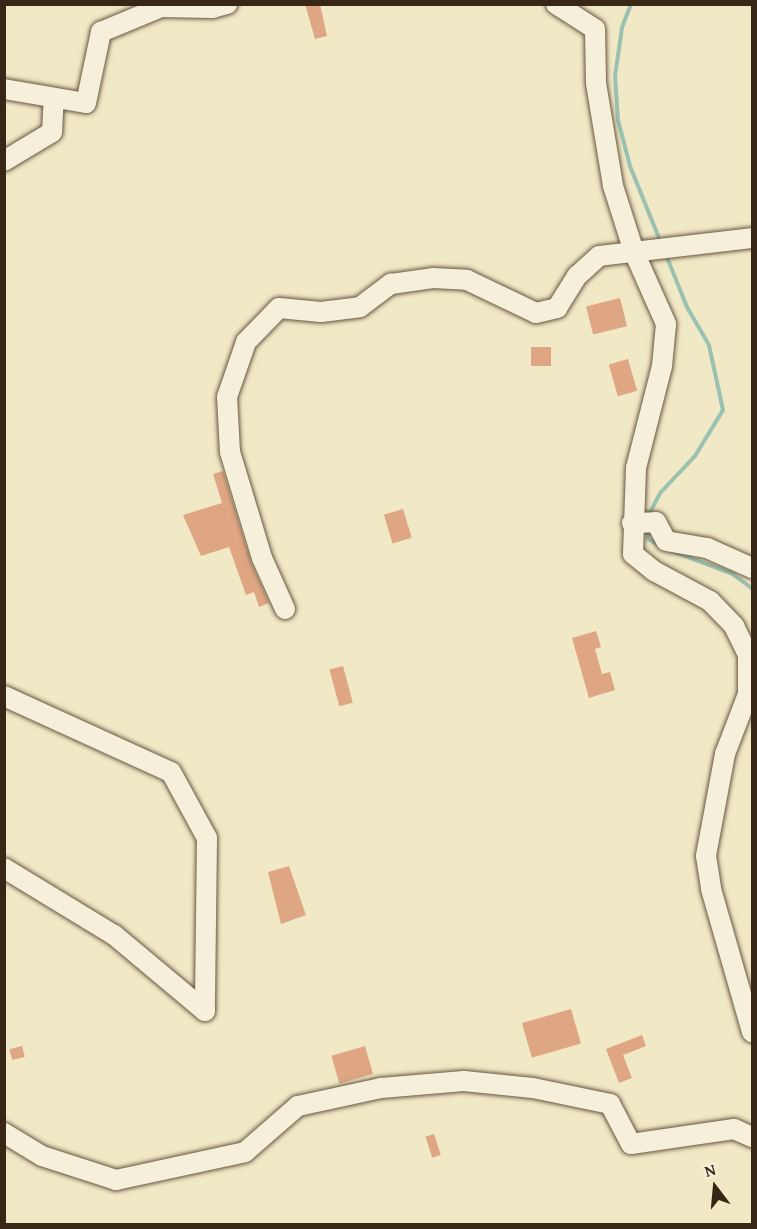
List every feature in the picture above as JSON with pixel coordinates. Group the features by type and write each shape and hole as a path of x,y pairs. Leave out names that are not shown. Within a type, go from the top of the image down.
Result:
{"street":[{"path":"4,89 86,103 101,32 162,7 212,8 227,4"},
{"path":"556,4 595,29 602,130 613,186 643,250 666,324 662,366 636,468 632,523 633,554 654,571 710,601 734,626 748,655 748,694 725,754 706,856 711,889 753,1032"},
{"path":"4,161 52,132 54,98"},
{"path":"285,609 262,558 230,452 227,397 246,342 279,308 321,312 360,307 391,284 433,278 467,280 536,313 557,308 577,276 599,256 676,244 753,238"},
{"path":"632,523 656,522 666,541 707,548 753,568"},
{"path":"4,696 171,772 207,838 204,1011 114,935 4,868"},
{"path":"4,1133 42,1156 116,1180 245,1152 298,1106 381,1088 464,1081 533,1088 610,1104 631,1144 734,1129 753,1137"}],"building":[{"path":"305,4 320,4 327,36 315,39"},
{"path":"620,298 627,326 593,335 586,306"},
{"path":"531,347 551,347 551,366 531,366"},
{"path":"628,359 637,391 618,396 609,365"},
{"path":"223,471 251,562 269,603 259,607 254,592 246,595 229,547 201,556 183,515 222,503 213,474"},
{"path":"403,509 412,538 393,544 384,515"},
{"path":"596,631 601,647 595,649 602,674 610,672 615,690 589,698 572,638"},
{"path":"343,666 353,703 339,706 329,670"},
{"path":"289,866 306,915 281,924 268,872"},
{"path":"571,1009 581,1044 532,1058 522,1023"},
{"path":"642,1035 646,1046 623,1055 632,1078 619,1083 606,1049"},
{"path":"22,1046 25,1057 12,1060 9,1049"},
{"path":"365,1046 373,1074 339,1084 331,1056"},
{"path":"434,1134 441,1155 432,1158 425,1137"}],"waterway":[{"path":"631,4 622,28 615,76 618,120 630,166 661,243"},
{"path":"648,516 661,492 695,456 723,410 709,345 687,307 666,255"},
{"path":"648,530 648,539 659,545"},
{"path":"669,550 731,573 752,588"}]}
